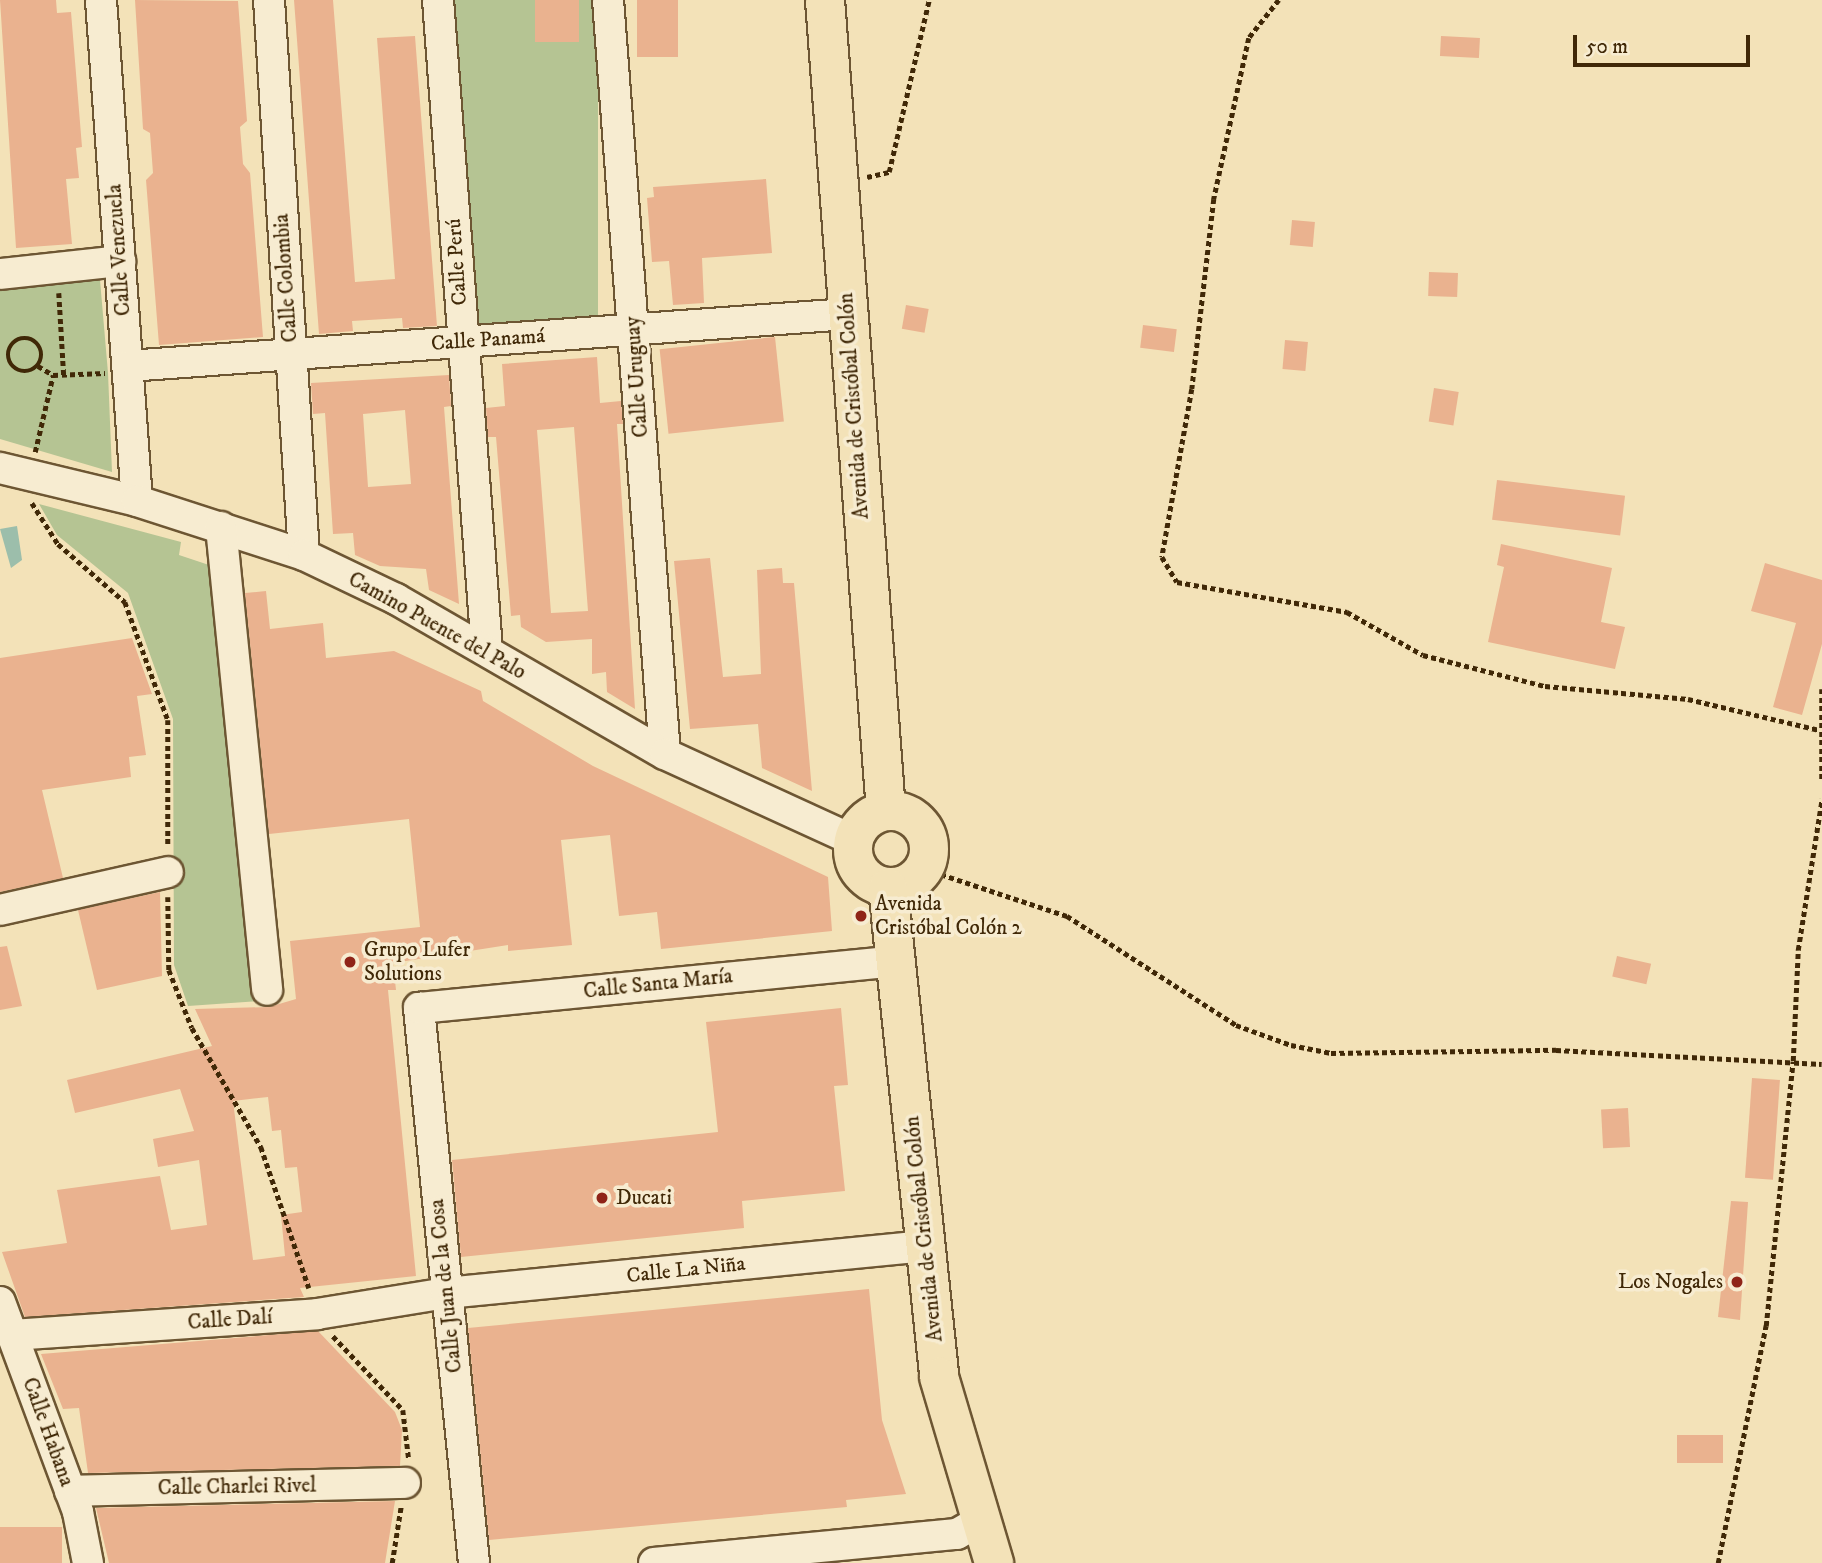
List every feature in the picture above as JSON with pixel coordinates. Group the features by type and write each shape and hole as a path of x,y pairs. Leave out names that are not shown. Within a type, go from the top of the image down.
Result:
{"main road":[{"name":"Avenida de Cristóbal Colón","path":"825,0 886,811"},
{"path":"886,811 920,824 929,842 925,869 911,883 888,888 868,881 854,862 853,840 864,821 886,811"},
{"name":"Avenida de Cristóbal Colón","path":"888,888 945,1413 978,1521 994,1563"}],"street":[{"name":"Calle Venezuela","path":"101,0 120,261 118,370 137,501"},
{"name":"Calle Colombia","path":"269,0 304,555"},
{"name":"Calle Perú","path":"438,0 486,650"},
{"name":"Calle Uruguay","path":"608,0 665,754"},
{"path":"0,274 120,261"},
{"name":"Calle Panamá","path":"118,370 848,314"},
{"name":"Camino Puente del Palo","path":"0,468 35,465 304,555 486,650 665,754 853,840"},
{"path":"221,527 267,990"},
{"path":"0,910 168,872"},
{"name":"Calle Santa María","path":"419,1008 897,961"},
{"name":"Calle Juan de la Cosa","path":"419,1008 474,1563"},
{"name":"Calle La Niña","path":"446,1293 926,1246"},
{"name":"Calle Dalí","path":"11,1352 317,1314 446,1293"},
{"name":"Calle Habana","path":"0,1302 11,1352 69,1491 88,1563"},
{"name":"Calle Charlei Rivel","path":"69,1491 405,1483"},
{"path":"654,1563 957,1534 978,1521"}],"path":[{"path":"838,182 889,172 929,0"},
{"path":"1279,0 1249,38 1214,199 1192,388 1161,557 1177,582 1347,612 1423,654 1545,686 1688,699 1819,730"},
{"path":"58,284 64,376"},
{"path":"8,358 13,343 29,339 41,350 38,366"},
{"path":"0,352 23,373 38,366"},
{"path":"38,366 53,375 64,376 118,370"},
{"path":"53,375 35,465 31,504 58,544 125,602 168,719 169,970 192,1028 261,1147 317,1314 403,1410 410,1453 392,1563"},
{"path":"1822,689 1819,730 1822,782"},
{"path":"1718,1563 1766,1326 1793,1062 1798,950 1822,799"},
{"path":"925,869 1067,916 1236,1025 1291,1045 1331,1053 1556,1050 1822,1064"}],"shaded area":[{"path":"453,0 598,0 598,324 453,324"},
{"path":"100,280 108,373 112,472 0,439 0,290"},
{"path":"39,504 181,542 179,555 233,573 274,1000 188,1006 174,965 173,719 128,593 57,535"},
{"path":"17,526 22,560 11,568 0,529"}],"building":[{"path":"0,0 56,0 57,13 71,12 82,147 76,148 79,178 66,179 72,244 16,248"},
{"path":"135,0 238,1 247,121 240,127 243,164 250,173 263,337 159,345 146,180 153,173 150,133 143,129"},
{"path":"294,0 333,0 355,282 395,279 377,38 415,36 437,326 403,328 402,318 352,321 353,331 319,334"},
{"path":"535,0 579,0 579,42 535,42"},
{"path":"637,0 678,0 678,57 637,57"},
{"path":"1441,36 1480,38 1479,58 1440,56"},
{"path":"766,179 772,253 702,258 704,303 673,305 669,261 652,262 647,198 654,197 653,187"},
{"path":"1292,220 1315,222 1313,247 1290,245"},
{"path":"1429,272 1458,273 1457,297 1428,296"},
{"path":"906,305 929,309 924,333 902,329"},
{"path":"1143,325 1177,329 1174,352 1140,348"},
{"path":"775,337 784,422 669,434 660,349"},
{"path":"1285,340 1308,342 1305,371 1282,369"},
{"path":"597,357 600,403 621,401 623,424 617,424 635,709 607,692 606,672 592,674 592,639 546,642 521,627 520,615 511,616 496,437 488,437 486,408 505,406 502,364","holes":["574,427 588,611 551,613 537,430"]},
{"path":"449,375 451,406 444,407 459,604 429,590 426,569 380,566 355,555 353,533 333,534 325,413 313,414 311,383","holes":["405,410 411,484 368,487 363,414"]},
{"path":"1434,388 1459,392 1453,425 1429,422"},
{"path":"1497,480 1625,496 1620,535 1492,520"},
{"path":"1501,544 1612,568 1601,622 1625,627 1615,669 1488,642 1504,567 1497,565"},
{"path":"710,558 723,677 761,674 757,570 782,568 783,583 794,583 812,791 762,768 758,724 690,729 674,561"},
{"path":"1765,563 1822,580 1822,644 1802,715 1773,707 1796,623 1751,611"},
{"path":"266,591 270,629 323,623 326,658 394,651 481,691 483,701 593,766 828,877 832,931 661,949 657,912 619,916 610,835 561,840 572,945 508,951 508,945 393,963 396,990 388,990 416,1276 300,1288 304,1297 25,1317 2,1252 67,1243 57,1190 160,1176 171,1230 207,1225 199,1160 158,1167 153,1139 194,1131 180,1089 75,1113 67,1080 212,1046 195,1009 269,1007 296,999 290,941 420,927 409,819 269,834 245,593","holes":["268,1097 272,1131 281,1130 285,1168 297,1167 302,1212 281,1215 285,1256 253,1260 233,1101"]},
{"path":"132,638 152,694 137,696 146,755 129,757 131,777 42,790 63,878 0,892 0,658"},
{"path":"160,892 162,976 97,990 78,910"},
{"path":"7,946 22,1006 0,1010 0,947"},
{"path":"1617,956 1651,964 1646,984 1612,976"},
{"path":"841,1008 848,1085 834,1086 845,1191 742,1201 744,1228 461,1257 452,1160 718,1132 706,1022"},
{"path":"1752,1078 1780,1080 1773,1180 1745,1178"},
{"path":"1628,1108 1630,1147 1603,1148 1601,1109"},
{"path":"1731,1201 1748,1202 1740,1320 1718,1317"},
{"path":"869,1289 882,1420 906,1494 846,1500 847,1507 489,1540 468,1328"},
{"path":"318,1331 395,1412 402,1430 400,1466 88,1473 79,1408 63,1409 41,1354"},
{"path":"1677,1435 1723,1435 1723,1463 1677,1463"},
{"path":"395,1501 385,1563 109,1563 96,1508"},
{"path":"0,1527 62,1527 62,1563 0,1563"}],"place":[{"name":"Avenida Cristóbal Colón 2","path":"861,916"},
{"name":"Grupo Lufer Solutions","path":"350,962"},
{"name":"Ducati","path":"602,1198"},
{"name":"Los Nogales","path":"1737,1282"}]}
